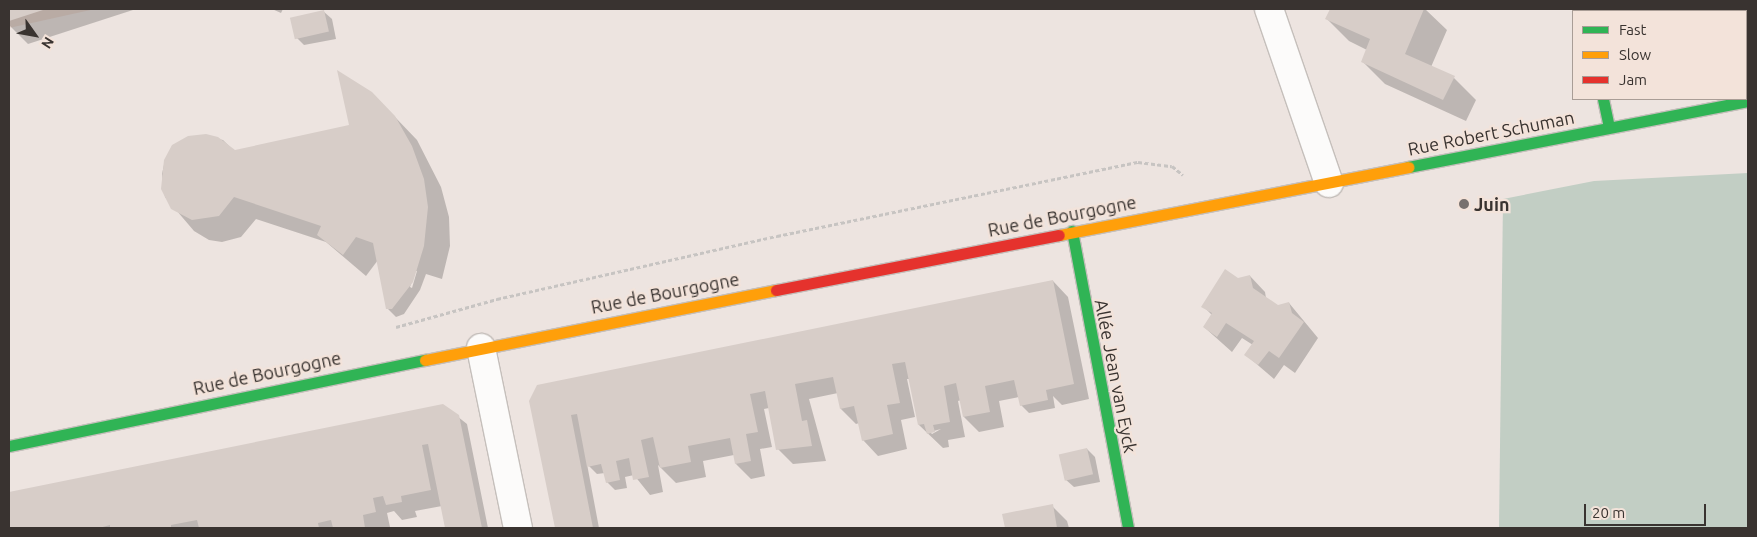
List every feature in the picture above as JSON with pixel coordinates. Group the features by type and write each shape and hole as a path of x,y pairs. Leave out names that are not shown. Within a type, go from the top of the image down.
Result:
{"street":[{"path":"1269,9 1329,183"},
{"path":"1602,100 1608,128"},
{"name":"Rue Robert Schuman","path":"1329,183 1748,101"},
{"name":"Rue de Bourgogne","path":"9,446 481,348 1072,231 1329,183"},
{"name":"Allée Jean van Eyck","path":"1072,231 1128,528"},
{"path":"481,348 518,528"}],"path":[{"path":"385,330 497,299 757,240 1138,162 1172,166 1192,183 1199,208"}],"shaded area":[{"path":"9,9 95,9 9,28"},
{"path":"1748,173 1748,528 1499,528 1503,199 1594,181"}],"building":[{"path":"9,9 46,9 9,21"},
{"path":"1330,9 1424,9 1405,54 1455,76 1443,100 1361,62 1370,39 1325,19"},
{"path":"324,10 329,31 295,39 290,18"},
{"path":"337,70 372,92 395,116 412,146 424,179 428,207 424,246 413,282 392,309 386,309 373,243 356,237 343,255 317,235 321,226 234,197 219,216 192,220 171,209 161,189 164,160 172,145 188,136 206,134 218,137 235,150 349,125"},
{"path":"1225,269 1238,278 1250,275 1253,288 1278,305 1289,302 1292,313 1304,322 1279,358 1269,351 1258,365 1244,355 1254,341 1226,323 1217,337 1203,327 1212,313 1201,307"},
{"path":"1053,280 1074,384 1046,390 1048,400 1020,406 1014,380 985,386 990,412 963,417 956,383 944,386 950,422 933,425 935,432 927,434 924,424 918,425 905,362 892,364 900,403 887,405 893,434 862,441 854,406 840,409 833,377 795,384 802,421 807,420 812,446 776,450 765,391 750,394 758,432 746,434 751,461 735,464 730,438 688,446 691,462 660,468 653,437 641,440 649,477 633,480 629,458 616,461 620,480 606,483 601,464 587,467 577,414 571,415 593,528 555,528 529,401 537,385"},
{"path":"443,404 459,415 482,528 445,528 428,444 422,445 431,490 401,496 402,502 386,505 383,496 373,498 376,512 363,515 365,528 333,528 331,520 318,523 319,528 199,528 197,520 171,525 171,528 110,528 110,525 99,528 9,528 9,492"},
{"path":"1087,448 1093,474 1065,481 1059,455"},
{"path":"1053,504 1057,528 1005,528 1002,514"}],"traffic: fast":[{"path":"1603,100 1609,127"},
{"path":"1408,167 1748,101"},
{"path":"1072,231 1128,528"},
{"path":"9,446 425,360"}],"traffic: slow":[{"path":"1059,235 1408,167"},
{"path":"425,360 776,290"}],"traffic: jam":[{"path":"776,290 1059,235"}],"place":[{"name":"Juin","path":"1464,204"}]}
